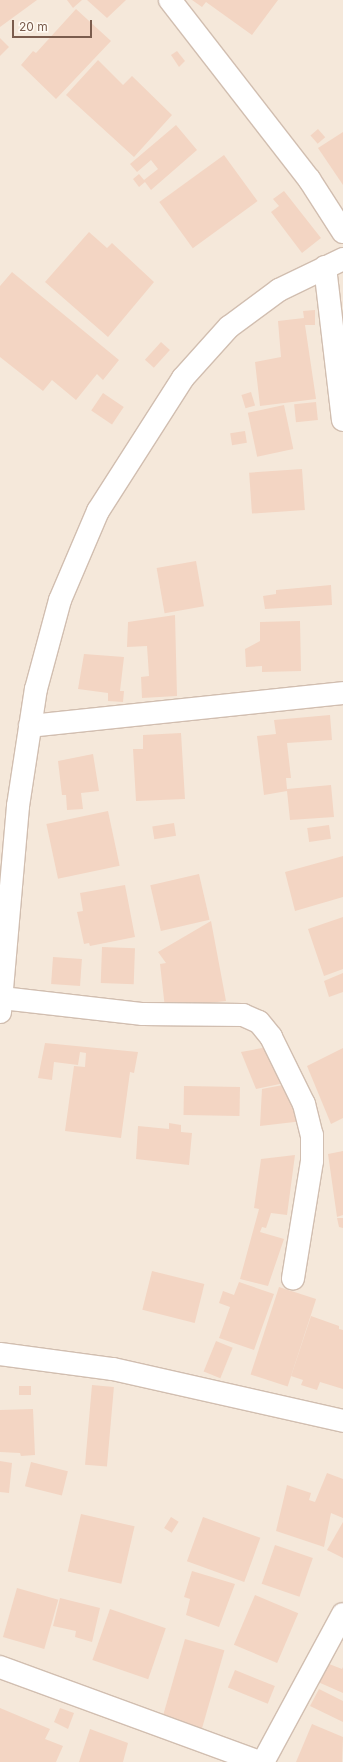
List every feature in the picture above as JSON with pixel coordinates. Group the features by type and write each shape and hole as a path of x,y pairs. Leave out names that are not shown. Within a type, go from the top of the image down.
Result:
{"street":[{"path":"170,0 309,179 343,232"},
{"path":"293,1278 312,1161 312,1135 300,1097 272,1037 259,1022 243,1014 143,1014 1,1005 18,806 36,689 60,600 98,511 182,378 229,327 279,290 334,263 343,420"},
{"path":"30,726 343,693"},
{"path":"0,1354 113,1368 343,1422"},
{"path":"0,1667 262,1762 343,1614"}],"shaded area":[{"path":"0,0 343,0 343,1762 0,1762"}],"building":[{"path":"0,0 37,0 0,27"},
{"path":"67,0 82,0 73,8"},
{"path":"87,0 126,0 107,18"},
{"path":"192,0 278,0 252,35 206,2 202,7"},
{"path":"76,9 111,41 56,99 21,65 33,51 36,53"},
{"path":"0,38 9,47 0,56"},
{"path":"177,51 185,61 179,67 171,55"},
{"path":"98,60 123,85 132,76 172,115 134,157 66,95"},
{"path":"176,125 197,150 151,190 145,182 139,187 133,179 139,174 144,180 158,169 151,160 137,172 130,164"},
{"path":"318,129 325,137 318,144 310,136"},
{"path":"343,132 343,185 318,148"},
{"path":"224,155 258,201 193,248 159,202"},
{"path":"284,191 321,238 302,253 271,212 279,206 273,199"},
{"path":"89,232 107,248 112,243 154,282 108,337 45,282"},
{"path":"12,272 119,360 103,380 97,374 76,400 52,380 43,391 0,357 0,286"},
{"path":"315,310 315,325 305,325 316,399 260,406 255,362 281,357 278,321 304,318 303,311"},
{"path":"161,342 170,350 154,368 145,360"},
{"path":"251,392 255,405 246,408 241,395"},
{"path":"103,393 124,407 112,424 91,410"},
{"path":"316,402 318,420 296,422 294,404"},
{"path":"284,405 293,449 257,457 248,413"},
{"path":"245,431 247,443 232,445 230,433"},
{"path":"302,469 305,510 252,514 249,473"},
{"path":"196,561 204,606 165,613 157,568"},
{"path":"331,585 332,605 265,609 263,596 276,594 276,590"},
{"path":"175,615 177,696 142,698 141,677 149,676 147,646 127,647 128,622"},
{"path":"300,621 301,671 262,672 262,666 246,667 245,649 260,641 260,622"},
{"path":"84,654 124,657 120,691 124,691 123,702 108,701 108,693 78,689"},
{"path":"330,715 332,740 287,743 291,778 286,778 287,789 331,785 334,817 290,820 287,791 264,795 257,736 276,734 274,720"},
{"path":"181,733 185,799 136,801 133,749 143,749 143,735"},
{"path":"93,754 99,791 81,793 83,809 67,810 66,795 62,795 58,761"},
{"path":"108,811 120,866 58,879 46,824"},
{"path":"174,823 176,836 154,839 152,826"},
{"path":"329,825 331,839 309,842 307,828"},
{"path":"343,856 343,897 295,911 285,872"},
{"path":"199,874 210,920 161,931 150,885"},
{"path":"125,885 135,937 90,946 89,943 84,944 77,912 83,911 80,893"},
{"path":"343,917 343,969 324,976 308,929"},
{"path":"211,921 226,1001 165,1008 160,964 166,963 158,952"},
{"path":"102,947 135,948 134,984 101,983"},
{"path":"53,957 82,959 80,986 51,984"},
{"path":"343,973 343,992 329,997 324,981"},
{"path":"45,1043 138,1052 134,1073 130,1072 121,1138 65,1131 74,1066 85,1067 86,1053 80,1052 78,1065 54,1062 52,1080 38,1078"},
{"path":"273,1046 289,1082 256,1089 241,1052"},
{"path":"343,1048 343,1118 331,1124 307,1066"},
{"path":"288,1084 303,1121 260,1126 262,1089"},
{"path":"184,1086 240,1087 239,1116 183,1115"},
{"path":"169,1123 181,1125 181,1132 192,1133 189,1165 136,1159 138,1126 169,1129"},
{"path":"343,1151 343,1215 337,1217 328,1154"},
{"path":"295,1155 287,1215 271,1213 266,1228 262,1227 260,1232 284,1239 268,1286 240,1279 259,1209 254,1208 261,1159"},
{"path":"337,1218 343,1218 343,1228 339,1227"},
{"path":"152,1271 204,1284 195,1323 142,1310"},
{"path":"239,1282 274,1294 254,1350 219,1338 230,1307 219,1303 223,1291 234,1295"},
{"path":"279,1287 316,1299 288,1387 251,1374"},
{"path":"311,1316 339,1326 339,1329 343,1330 343,1389 320,1382 317,1390 301,1385 303,1380 291,1376"},
{"path":"216,1341 233,1348 220,1378 204,1372"},
{"path":"92,1385 114,1387 107,1467 85,1465"},
{"path":"19,1386 31,1386 31,1395 19,1395"},
{"path":"33,1409 35,1455 21,1456 20,1453 0,1452 0,1410"},
{"path":"0,1461 12,1463 9,1493 0,1492"},
{"path":"31,1462 68,1471 62,1495 25,1486"},
{"path":"327,1473 343,1479 343,1518 331,1513 324,1547 276,1531 287,1485 311,1493 309,1500 315,1502"},
{"path":"81,1514 135,1526 121,1584 68,1571"},
{"path":"171,1517 179,1522 172,1533 164,1528"},
{"path":"203,1517 260,1538 244,1582 187,1561"},
{"path":"343,1522 343,1558 327,1550"},
{"path":"275,1545 313,1558 299,1597 262,1584"},
{"path":"192,1571 235,1584 219,1627 186,1615 190,1599 184,1597"},
{"path":"17,1588 58,1600 44,1649 3,1637"},
{"path":"255,1595 298,1613 277,1663 234,1645"},
{"path":"60,1598 100,1608 92,1642 75,1637 76,1631 53,1626"},
{"path":"110,1609 166,1628 148,1679 92,1660"},
{"path":"185,1639 224,1650 202,1730 162,1719"},
{"path":"324,1662 342,1669 343,1667 343,1693 318,1682"},
{"path":"235,1670 275,1686 268,1704 228,1688"},
{"path":"319,1689 343,1701 343,1722 310,1706"},
{"path":"0,1708 50,1729 45,1739 63,1746 56,1762 0,1762"},
{"path":"60,1708 74,1713 68,1729 54,1722"},
{"path":"312,1724 343,1737 342,1762 296,1762"},
{"path":"90,1729 128,1743 123,1762 79,1762"}]}
